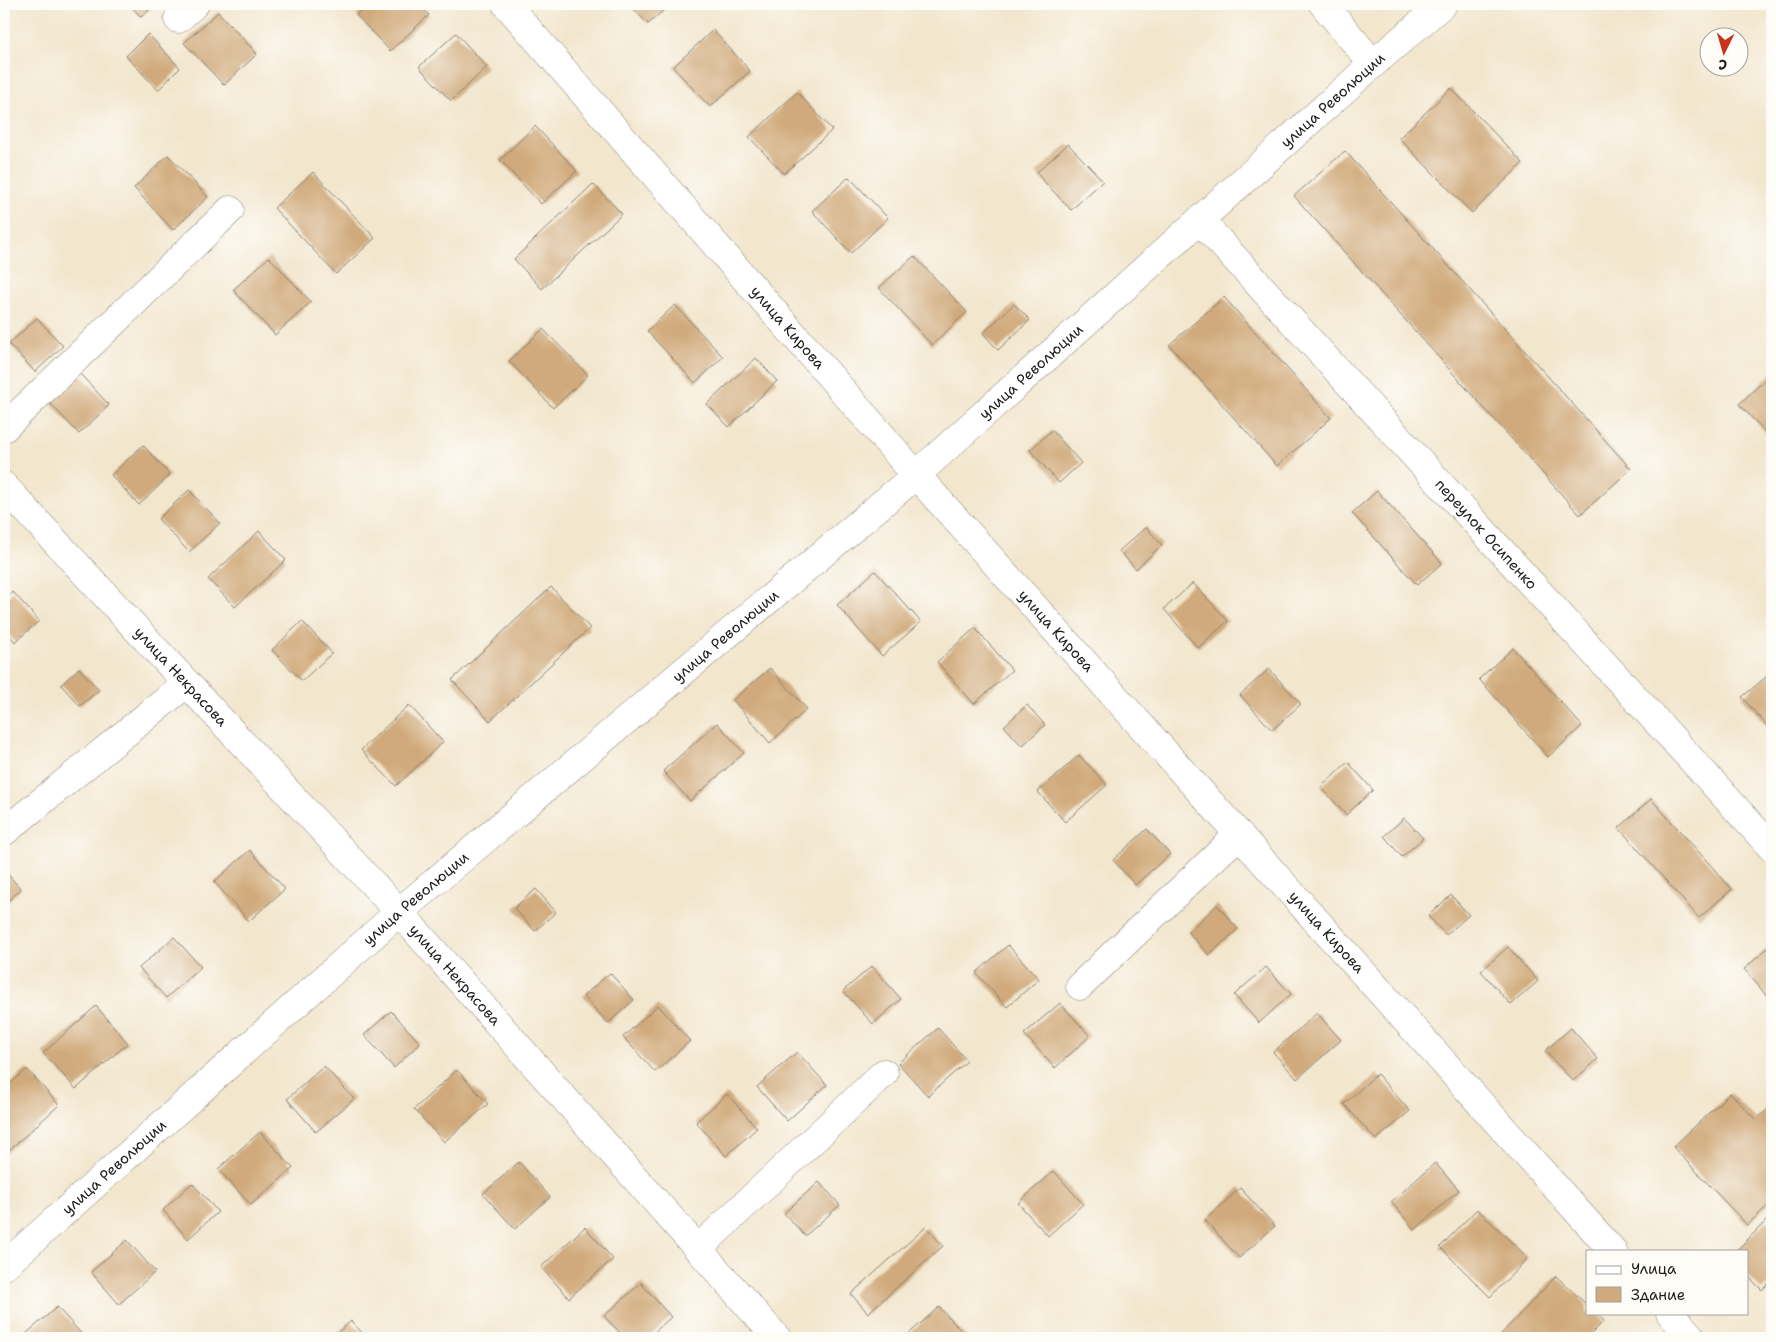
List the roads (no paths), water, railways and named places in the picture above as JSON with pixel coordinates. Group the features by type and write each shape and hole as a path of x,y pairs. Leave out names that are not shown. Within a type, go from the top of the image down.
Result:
{"street":[{"name":"улица Кирова","path":"506,4 916,475 1612,1250"},
{"path":"1323,4 1373,64"},
{"name":"улица Революции","path":"4,1266 399,912 916,475 1373,64 1443,4"},
{"path":"4,428 230,210"},
{"name":"переулок Осипенко","path":"1200,220 1772,848"},
{"name":"улица Некрасова","path":"4,486 399,912 777,1338"},
{"path":"4,832 186,684"},
{"path":"1080,986 1239,834"},
{"path":"698,1249 884,1073"},
{"path":"1671,1314 1692,1338"}]}
